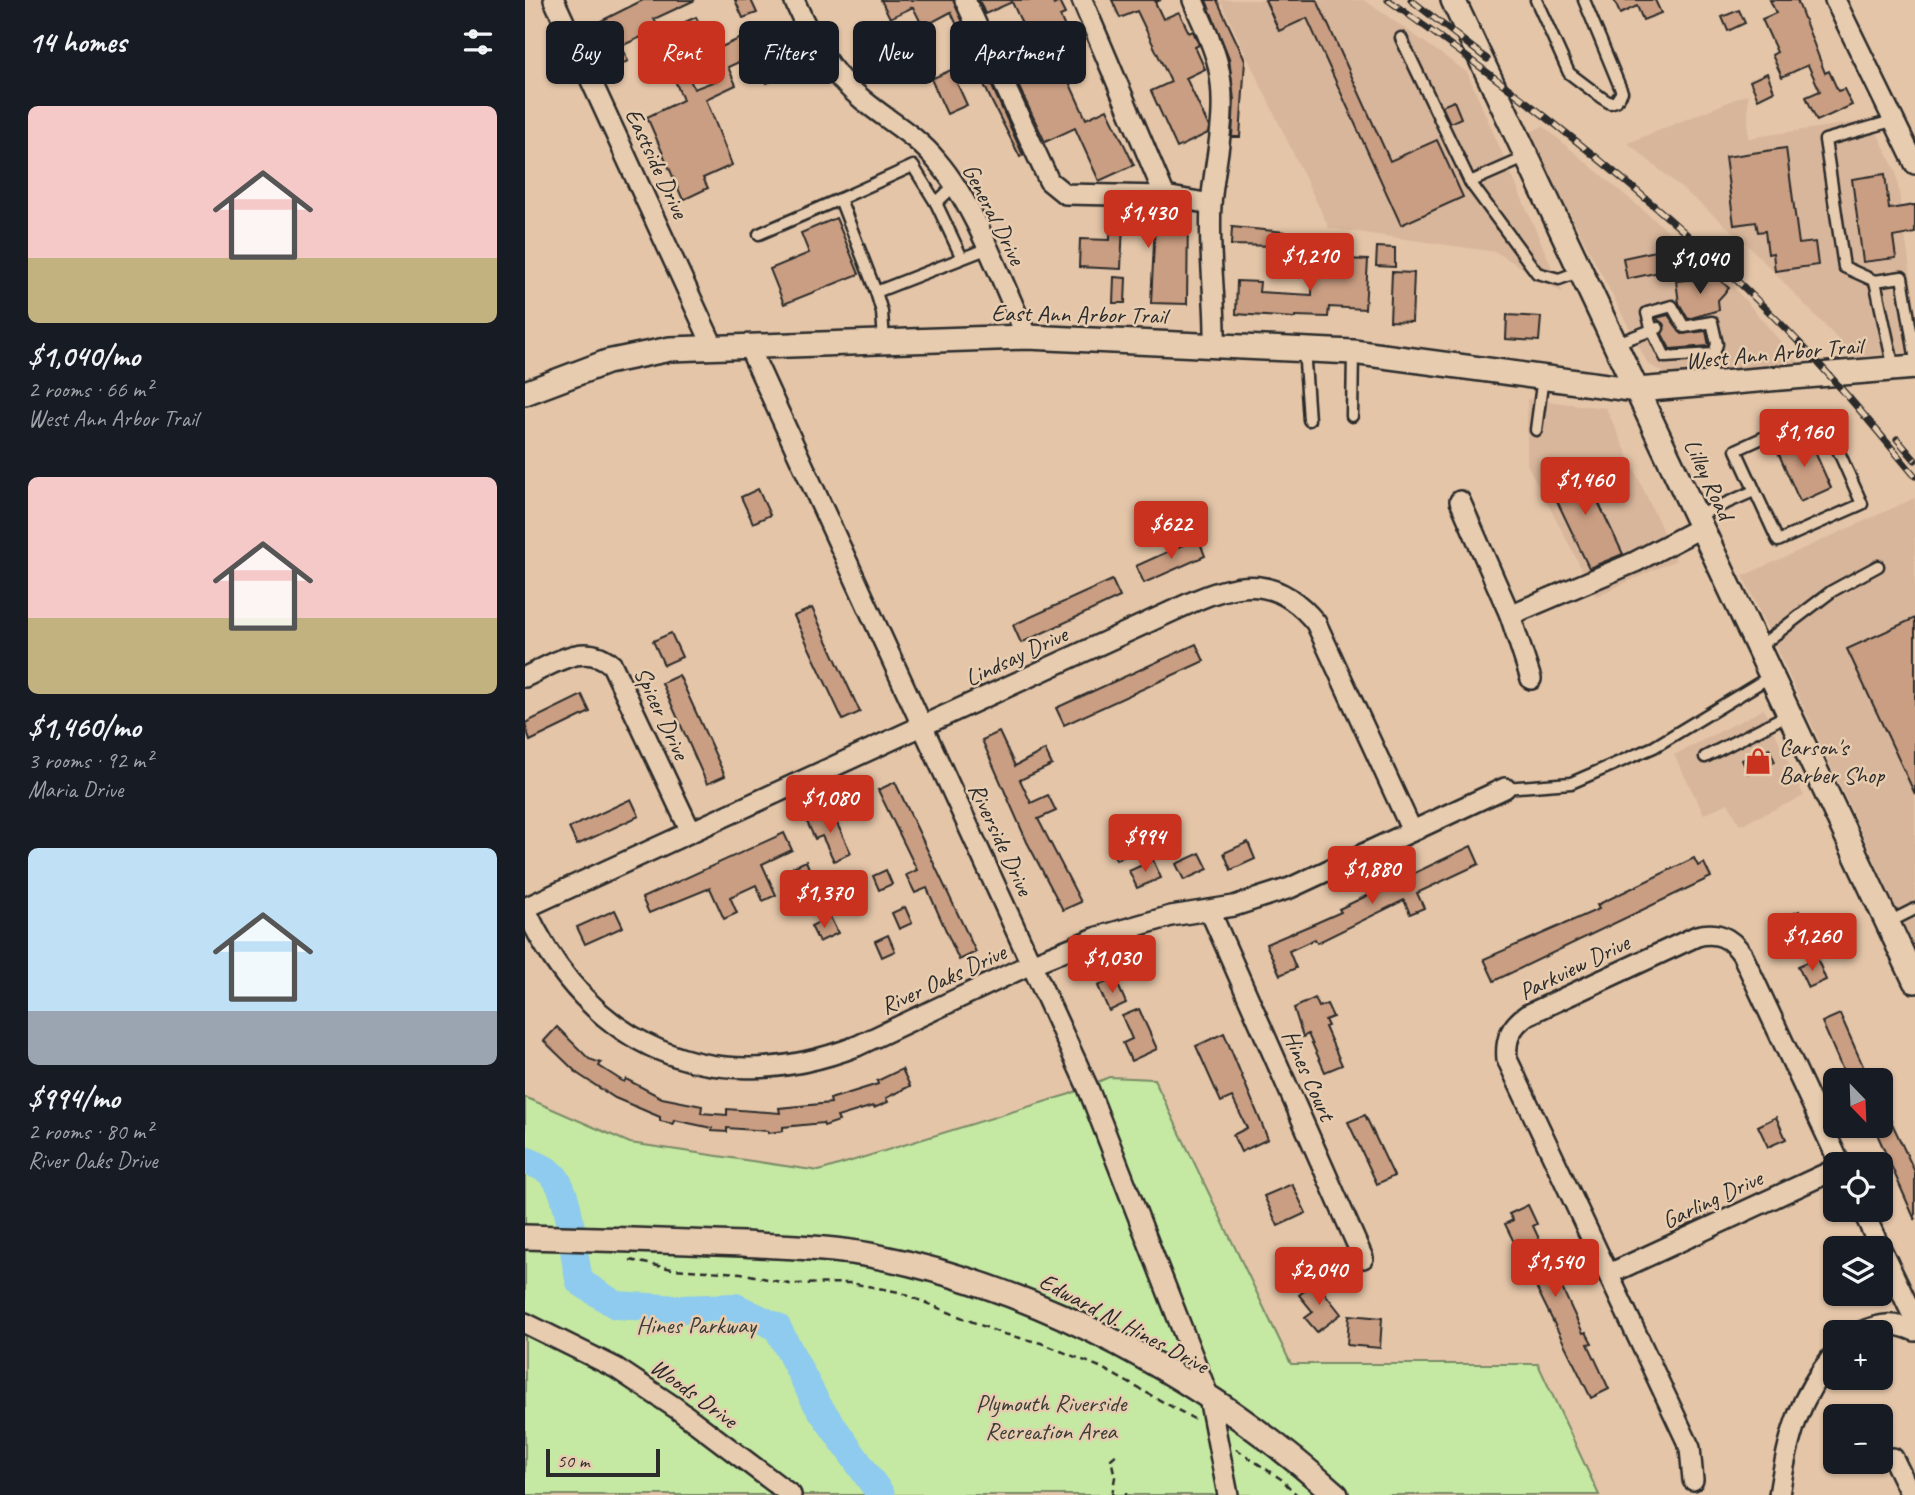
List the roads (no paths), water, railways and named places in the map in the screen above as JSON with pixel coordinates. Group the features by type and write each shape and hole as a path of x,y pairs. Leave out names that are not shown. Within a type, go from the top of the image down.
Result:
{"street":[{"name":"General Drive","path":"794,0 811,39 834,73 863,100 919,141 956,185 1027,337"},
{"path":"965,0 1049,181 1065,194 1165,196 1211,204"},
{"path":"1082,0 1165,196"},
{"path":"1193,0 1218,64 1222,95 1222,128 1211,204 1211,279 1203,294 1209,344"},
{"name":"Lilley Road","path":"1453,0 1915,981"},
{"path":"1836,0 1915,164"},
{"name":"Eastside Drive","path":"556,1 713,346"},
{"name":"East Ann Arbor Trail","path":"525,393 607,362 653,351 713,346 1027,337 1353,352 1637,390"},
{"name":"Riverside Drive","path":"748,345 1087,1088 1209,1398 1228,1495"},
{"name":"West Ann Arbor Trail","path":"1637,390 1904,368"},
{"path":"1460,500 1510,615 1531,679"},
{"path":"1510,615 1635,562 1700,522"},
{"name":"Lindsay Drive","path":"525,908 1221,589 1236,586 1266,588 1295,602 1316,623 1412,831"},
{"name":"Spicer Drive","path":"525,677 578,653 595,653 612,665 691,832"},
{"name":"River Oaks Drive","path":"525,908 560,972 603,1017 658,1049 690,1060 724,1066 777,1068 831,1056 1031,964 1129,926 1263,899 1505,788"},
{"name":"Hines Court","path":"1210,911 1363,1258"},
{"name":"Parkview Drive","path":"1693,1480 1690,1448 1507,1059 1509,1035 1517,1022 1527,1015 1697,936 1711,934 1726,938 1742,954 1834,1152"},
{"name":"Garling Drive","path":"1609,1274 1823,1175"},
{"name":"Edward N. Hines Drive","path":"534,1238 621,1250 811,1248 867,1255 923,1267 987,1286 1055,1313 1109,1340 1209,1398 1272,1441 1336,1495"},
{"path":"1893,1274 1912,1314 1915,1330"},
{"name":"Woods Drive","path":"525,1323 616,1367 791,1495"},
{"path":"1893,1324 1915,1330"},
{"path":"1779,1495 1796,1415 1813,1379 1823,1367"},
{"path":"1893,1458 1911,1495"}],"lane":[{"path":"1536,0 1569,73 1610,103 1621,97 1622,92 1584,0"},
{"path":"1401,38 1470,182 1537,273 1559,279 1581,270"},
{"path":"1892,121 1825,140 1844,267 1875,281 1902,277 1915,355"},
{"path":"1470,182 1527,157"},
{"path":"759,234 913,166 936,203 962,258"},
{"path":"936,203 956,185"},
{"path":"841,199 876,292 882,312 884,341"},
{"path":"876,292 986,249"},
{"path":"1875,281 1904,368"},
{"path":"1713,384 1710,366 1714,354 1717,344 1713,321 1696,329 1679,327 1672,306 1647,313 1665,357 1693,352 1714,354"},
{"path":"1616,343 1657,333"},
{"path":"1304,348 1309,419"},
{"path":"1352,416 1353,352"},
{"path":"1536,430 1543,376"},
{"path":"1809,421 1838,450 1862,504 1778,541 1754,491 1736,450 1793,424 1809,421"},
{"path":"1700,522 1754,491"},
{"path":"1758,647 1832,591 1878,566"},
{"path":"1505,788 1571,783 1654,747 1772,676"},
{"path":"1705,757 1789,713"},
{"path":"1886,924 1915,909"}],"waterway":[{"path":"525,1160 548,1171 560,1186 568,1212 580,1282 616,1305 680,1309 735,1307 777,1327 817,1404 881,1495"}],"railway":[{"path":"1388,0 1545,116 1695,242 1806,349 1915,476"},
{"path":"1411,0 1487,59"},
{"path":"1897,439 1915,460"}],"place":[{"name":"Carson's Barber Shop","path":"1758,761"}],"park label":[{"name":"Hines Parkway","path":"696,1325"},
{"name":"Plymouth Riverside Recreation Area","path":"1051,1417"}]}
